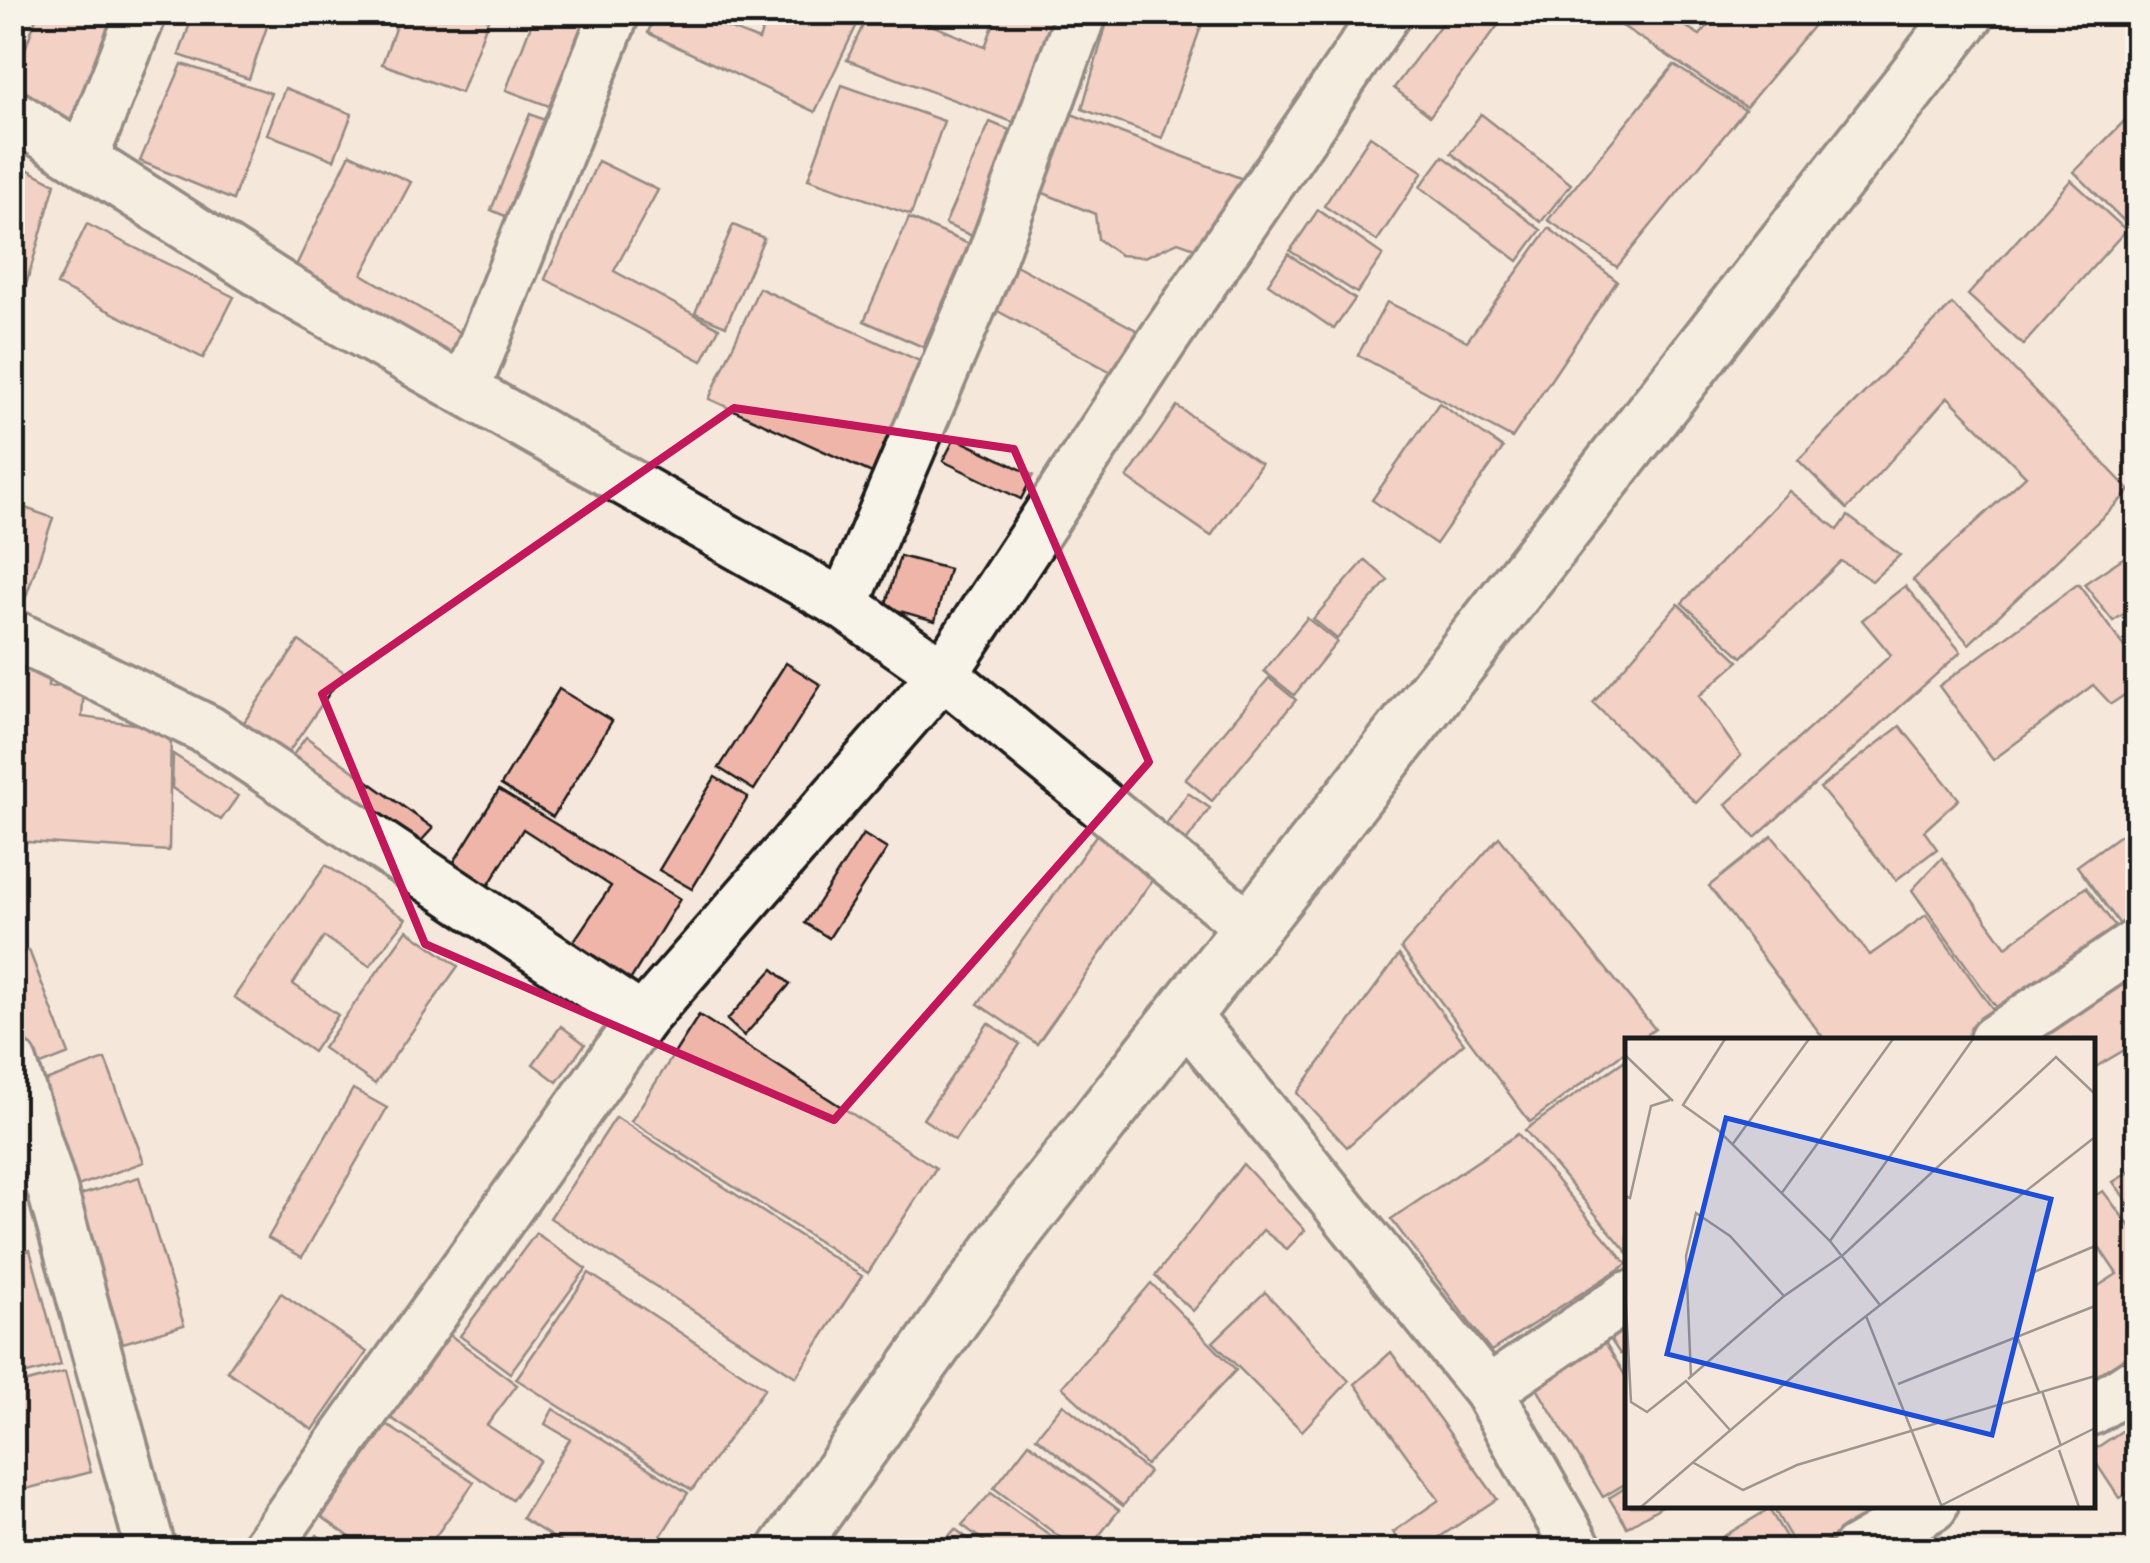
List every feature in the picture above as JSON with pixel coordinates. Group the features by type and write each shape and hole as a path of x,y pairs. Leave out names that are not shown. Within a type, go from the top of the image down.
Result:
{"main road":[{"path":"787,1550 1017,1228 1967,12"}],"street":[{"path":"84,159 142,12"},
{"path":"464,390 615,12"},
{"path":"844,605 986,269 1082,12"},
{"path":"265,1550 642,1019 943,674 1163,340 1388,12"},
{"path":"12,114 284,288 844,605 943,674 1251,928"},
{"path":"12,634 208,730 642,1019"},
{"path":"1997,1038 2138,943"},
{"path":"1184,1014 1488,1391 1578,1550"},
{"path":"12,1063 52,1189 151,1550"},
{"path":"1488,1391 1625,1298"},
{"path":"2095,1408 2138,1380"},
{"path":"1856,1550 1930,1508"}],"highlighted area":[{"path":"734,408 1014,449 1149,762 834,1120 425,944 322,694"}],"building":[{"path":"38,12 118,12 76,134 12,112 12,87"},
{"path":"194,12 272,12 249,79 179,55"},
{"path":"401,12 491,12 461,93 382,64"},
{"path":"536,12 605,12 568,113 506,90"},
{"path":"655,12 688,12 759,40 768,12 863,12 815,112 648,33"},
{"path":"869,12 900,12 985,47 998,12 1065,12 1023,126 847,60"},
{"path":"1110,12 1206,12 1162,138 1082,109"},
{"path":"1450,12 1508,12 1430,116 1394,88"},
{"path":"1601,12 1662,12 1700,35 1719,12 1825,12 1746,107"},
{"path":"182,64 271,93 233,200 140,161"},
{"path":"1674,65 1745,110 1617,267 1548,220"},
{"path":"842,85 944,121 911,215 808,179"},
{"path":"285,88 352,114 334,160 267,134"},
{"path":"2138,107 2138,220 2130,227 2074,172"},
{"path":"1066,112 1251,182 1212,254 1178,242 1145,257 1120,255 1098,239 1095,214 1036,190"},
{"path":"530,114 556,125 517,221 491,210"},
{"path":"1481,114 1571,184 1541,222 1451,153"},
{"path":"990,122 1024,136 979,239 945,224"},
{"path":"1370,136 1423,172 1377,241 1324,206"},
{"path":"350,154 411,182 362,274 470,338 451,369 291,276"},
{"path":"1443,156 1541,230 1518,261 1420,187"},
{"path":"12,161 55,184 20,306 12,302"},
{"path":"598,161 658,190 614,271 719,328 702,361 545,279"},
{"path":"2071,180 2126,230 2023,345 1968,295"},
{"path":"1318,210 1383,255 1357,293 1290,251"},
{"path":"909,218 969,244 923,347 864,321"},
{"path":"87,224 234,297 203,358 57,285"},
{"path":"733,225 764,238 726,326 695,313"},
{"path":"1549,228 1617,281 1512,438 1358,355 1387,302 1467,341"},
{"path":"1288,254 1355,299 1334,329 1268,284"},
{"path":"1016,265 1140,332 1117,375 992,308"},
{"path":"759,288 922,362 872,473 709,399"},
{"path":"1952,304 2130,491 1969,644 1913,580 2026,476 1948,397 1847,509 1798,460"},
{"path":"1439,403 1503,448 1436,544 1372,500"},
{"path":"1177,406 1261,464 1211,536 1127,478"},
{"path":"955,438 1033,475 1021,499 943,461"},
{"path":"1789,491 1838,530 1848,516 1900,555 1872,581 1841,561 1742,657 1682,603"},
{"path":"17,505 53,518 22,608 12,604 12,519"},
{"path":"2138,548 2138,605 2113,621 2084,584"},
{"path":"900,556 949,569 935,621 885,607"},
{"path":"1365,560 1388,580 1337,639 1313,619"},
{"path":"2078,584 2138,666 2138,686 2111,704 2093,685 1993,760 1939,686"},
{"path":"1905,586 1961,652 1755,838 1726,804 1891,655 1862,620"},
{"path":"1678,604 1739,661 1699,696 1741,756 1696,803 1593,703"},
{"path":"1307,618 1337,642 1294,695 1264,671"},
{"path":"299,641 344,672 286,756 242,725"},
{"path":"12,658 50,658 48,687 84,685 82,717 171,729 169,851 12,841"},
{"path":"786,663 821,685 754,790 719,768"},
{"path":"1269,678 1296,700 1212,801 1185,779"},
{"path":"559,689 612,721 553,817 501,785"},
{"path":"1900,726 1959,799 1924,831 1937,849 1896,880 1820,788"},
{"path":"306,737 433,828 410,853 285,766"},
{"path":"173,754 238,796 221,820 172,788"},
{"path":"715,777 748,797 692,889 659,870"},
{"path":"499,790 680,899 623,992 563,957 611,886 523,829 477,904 442,881"},
{"path":"1188,793 1210,808 1183,846 1162,830"},
{"path":"2138,822 2138,927 2127,934 2077,866"},
{"path":"1099,831 1158,872 1037,1044 978,1004"},
{"path":"863,834 887,849 829,938 805,923"},
{"path":"1772,836 1870,955 1926,915 1997,1015 1964,1038 1823,1038 1709,886"},
{"path":"1499,837 1655,1029 1642,1038 1625,1038 1625,1051 1530,1122 1401,948"},
{"path":"1942,858 2006,947 2086,887 2124,938 2006,1021 1912,890"},
{"path":"326,865 406,919 370,966 324,937 293,984 338,1015 313,1052 234,997"},
{"path":"407,930 458,966 375,1084 323,1048"},
{"path":"29,950 69,1054 31,1069 12,1021 12,956"},
{"path":"1399,955 1464,1043 1347,1147 1297,1093"},
{"path":"2138,961 2138,1042 2095,1067 2095,1038 2028,1038"},
{"path":"773,969 790,984 744,1036 727,1020"},
{"path":"699,1015 936,1168 868,1273 631,1121"},
{"path":"988,1023 1020,1044 955,1140 923,1119"},
{"path":"561,1026 585,1044 557,1082 533,1064"},
{"path":"105,1059 144,1162 67,1190 29,1087"},
{"path":"1625,1060 1625,1249 1525,1130"},
{"path":"353,1089 387,1108 302,1257 268,1238"},
{"path":"616,1117 862,1276 796,1377 550,1218"},
{"path":"1518,1134 1625,1265 1491,1351 1391,1219"},
{"path":"1243,1164 1305,1230 1287,1249 1263,1230 1193,1311 1155,1276"},
{"path":"2138,1167 2138,1218 2113,1182"},
{"path":"139,1177 184,1325 123,1343 77,1196"},
{"path":"2103,1191 2138,1237 2138,1362 2095,1391 2095,1288 2117,1274 2095,1241 2095,1195"},
{"path":"536,1233 586,1269 510,1373 460,1336"},
{"path":"30,1250 61,1365 12,1378 12,1255"},
{"path":"589,1273 765,1388 692,1490 516,1379"},
{"path":"1151,1283 1236,1370 1146,1465 1062,1387"},
{"path":"1265,1292 1349,1381 1302,1431 1213,1342"},
{"path":"281,1293 367,1352 313,1430 227,1371"},
{"path":"1625,1314 1625,1351 1620,1354 1603,1328"},
{"path":"1600,1334 1625,1375 1625,1484 1603,1497 1530,1377"},
{"path":"450,1335 517,1385 487,1425 540,1460 512,1500 391,1418"},
{"path":"1391,1352 1497,1499 1420,1550 1407,1550 1393,1532 1439,1500 1355,1384"},
{"path":"65,1372 91,1472 26,1489 12,1439 12,1386"},
{"path":"1063,1404 1149,1472 1123,1506 1036,1437"},
{"path":"553,1409 688,1493 652,1550 573,1550 522,1518 570,1439 545,1424"},
{"path":"2138,1420 2138,1489 2119,1498 2095,1462 2095,1449"},
{"path":"387,1425 474,1482 426,1550 368,1550 322,1517"},
{"path":"1029,1443 1119,1510 1088,1550 1077,1550 994,1488"},
{"path":"1625,1488 1625,1508 1659,1508 1627,1527 1609,1498"},
{"path":"991,1493 1071,1550 996,1550 962,1525"},
{"path":"1773,1508 1888,1508 1810,1550 1798,1550"},
{"path":"1769,1509 1794,1550 1701,1550"},
{"path":"955,1529 984,1550 937,1550"},
{"path":"317,1535 340,1550 307,1550"},
{"path":"1941,1536 1949,1550 1915,1550"}]}
